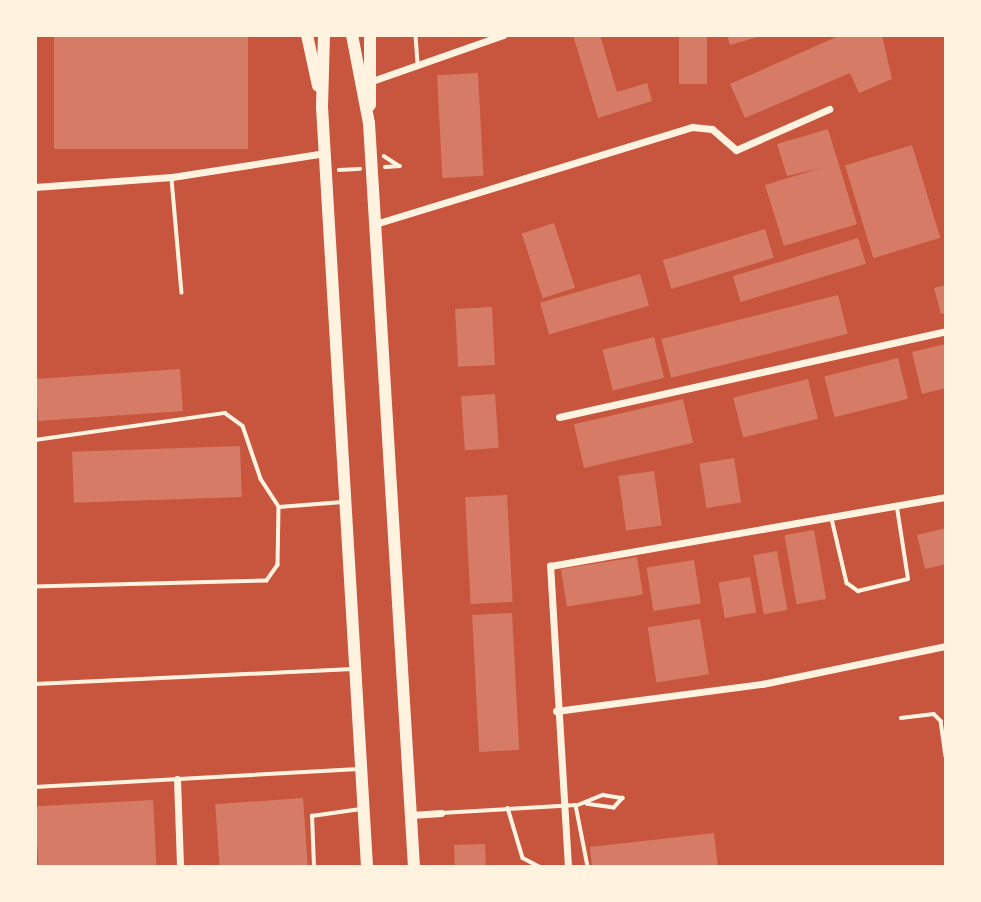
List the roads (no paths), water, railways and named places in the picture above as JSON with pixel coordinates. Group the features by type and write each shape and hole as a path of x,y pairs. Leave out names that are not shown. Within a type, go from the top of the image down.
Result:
{"main road":[{"path":"307,35 322,107"},
{"path":"324,35 324,153 367,867"},
{"path":"352,35 369,122"},
{"path":"370,35 372,80 369,122 414,867"}],"street":[{"path":"372,80 498,36"},
{"path":"375,224 692,127 712,130 736,150 829,109"},
{"path":"35,187 172,177 324,153"},
{"path":"559,417 946,331"},
{"path":"568,867 556,711 550,566 897,508 946,496"},
{"path":"556,711 762,684 946,646"},
{"path":"177,779 180,867"},
{"path":"411,815 441,813"}],"lane":[{"path":"416,35 418,65"},
{"path":"172,177 182,293"},
{"path":"35,440 225,413 243,426 261,479 279,507 278,565 267,581 35,587"},
{"path":"279,507 345,502"},
{"path":"832,519 847,583 858,591 908,579 897,508"},
{"path":"35,684 355,669"},
{"path":"901,718 934,714 942,721 946,756"},
{"path":"35,787 361,769"},
{"path":"441,813 587,804 614,808 623,797 603,795 587,804"},
{"path":"576,805 588,867"},
{"path":"508,808 523,858 540,867"},
{"path":"314,867 312,816 364,809"}]}
